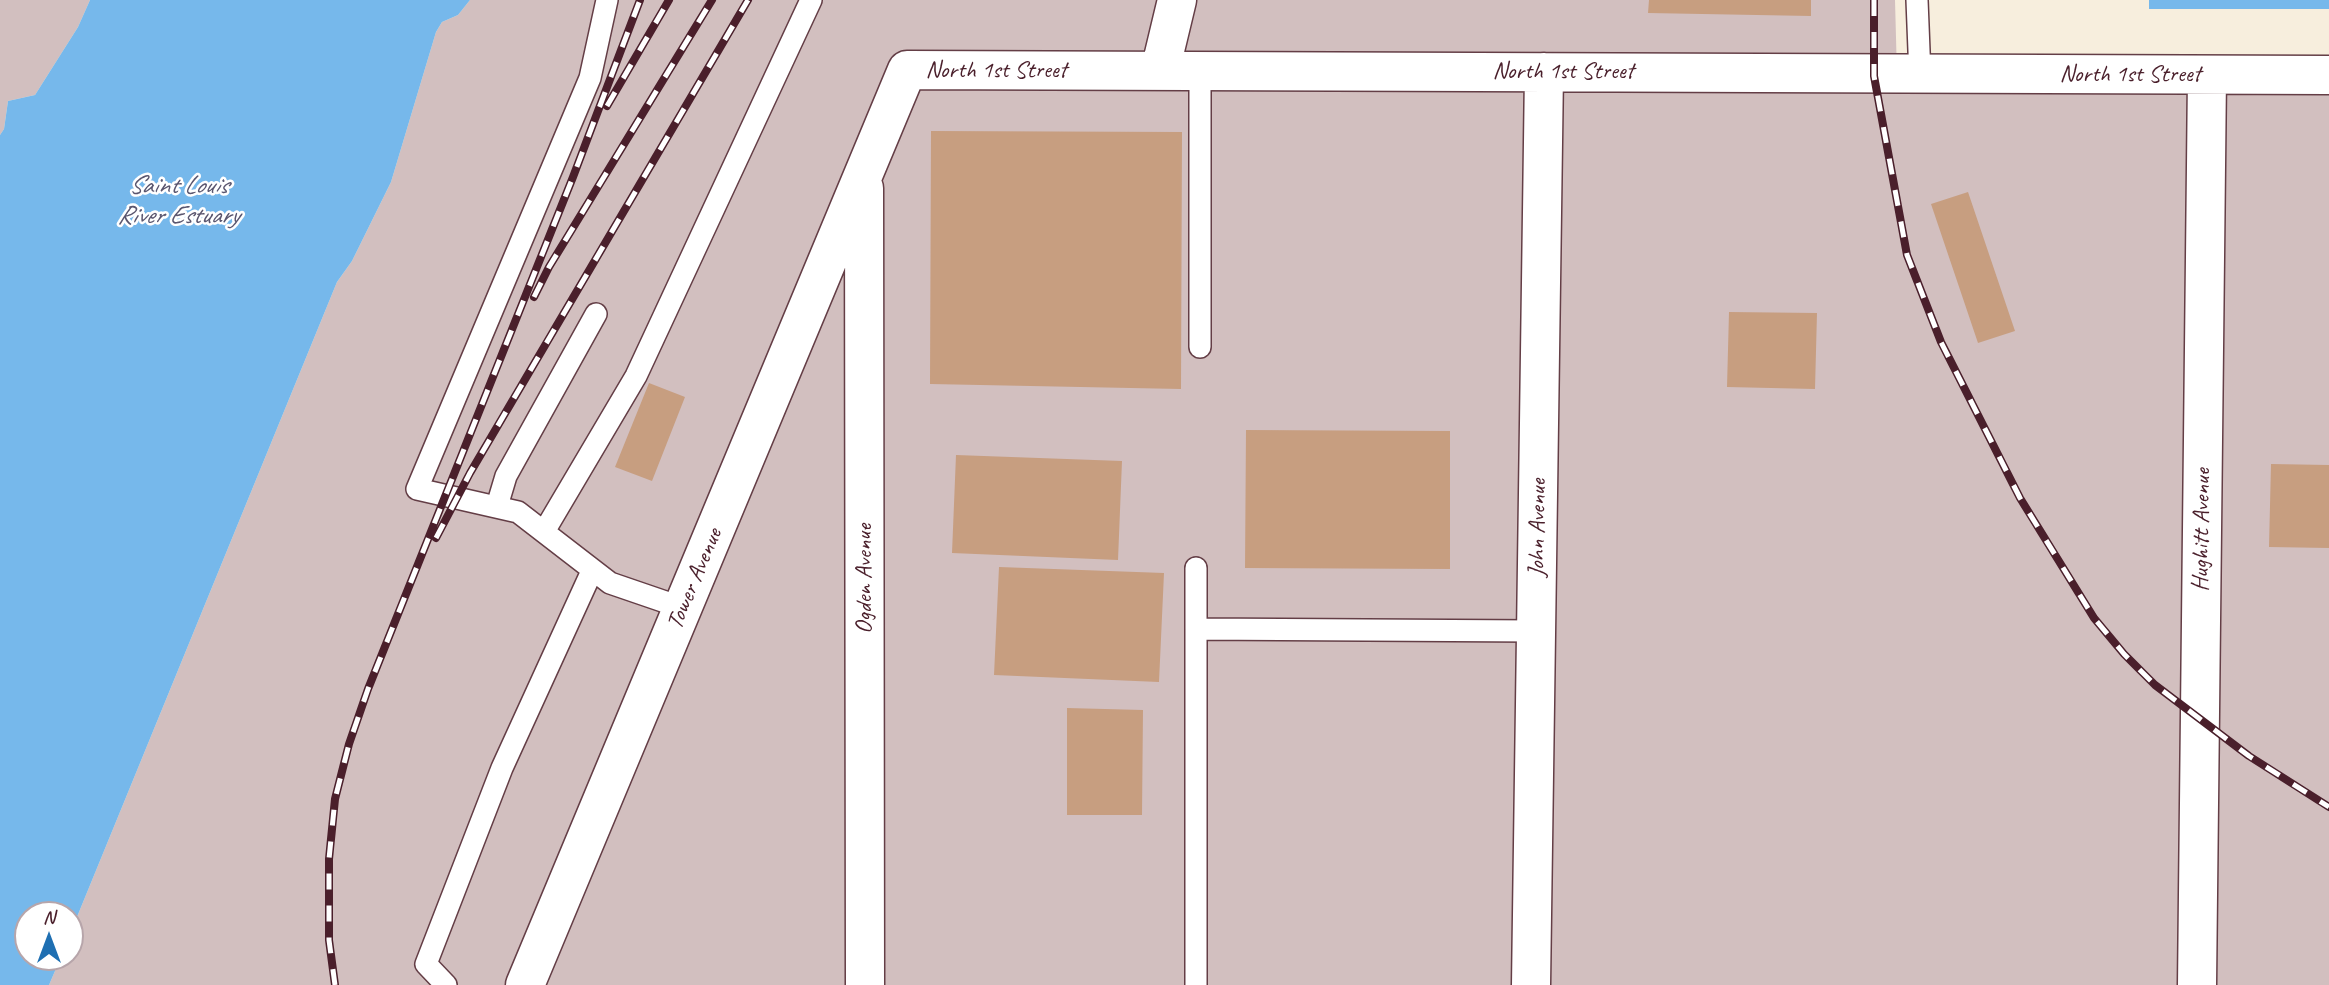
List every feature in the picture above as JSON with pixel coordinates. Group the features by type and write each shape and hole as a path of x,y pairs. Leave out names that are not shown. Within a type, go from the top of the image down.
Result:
{"street":[{"path":"1160,71 1177,0"},
{"name":"North 1st Street","path":"864,172 907,71 1544,72 1920,76 2329,75"},
{"name":"John Avenue","path":"1531,985 1544,72"},
{"name":"Hughitt Avenue","path":"2197,985 2207,75"},
{"name":"Tower Avenue","path":"525,985 864,172"},
{"name":"Ogden Avenue","path":"864,172 865,985"}],"lane":[{"path":"607,0 590,78 417,489 517,512 545,530 592,571 624,589 683,608"},
{"path":"545,530 636,376 811,0"},
{"path":"1917,0 1920,76"},
{"path":"1200,71 1200,347"},
{"path":"497,506 506,476 596,314"},
{"path":"1196,568 1196,985"},
{"path":"446,985 426,964 502,768 592,571"},
{"path":"1196,629 1536,631"}],"shaded area":[{"path":"0,0 90,0 78,27 35,95 8,101 4,129 0,135"},
{"path":"470,0 1895,0 1897,75 2329,75 2329,985 49,985 55,971 84,971 84,901 337,282 352,261 391,182 436,32 442,22 458,15"}],"water":[{"name":"Saint Louis River Estuary","path":"90,0 470,0 458,15 442,22 436,32 391,182 352,261 337,282 84,901 14,901 14,971 55,971 49,985 0,985 0,135 4,129 8,101 35,95 78,27"},
{"path":"2149,0 2329,0 2329,9 2149,9"}],"building":[{"path":"1649,0 1811,0 1811,16 1648,13"},
{"path":"931,131 1182,132 1181,389 930,384"},
{"path":"1968,192 2015,331 1978,343 1931,204"},
{"path":"1729,312 1817,313 1815,389 1727,387"},
{"path":"649,383 685,397 652,481 615,467"},
{"path":"1246,430 1450,431 1450,569 1245,568"},
{"path":"956,455 1122,461 1118,560 952,553"},
{"path":"2271,464 2329,465 2329,548 2269,547"},
{"path":"999,567 1164,573 1159,682 994,675"},
{"path":"1067,708 1143,710 1142,815 1067,815"}],"railway":[{"path":"335,985 329,940 329,859 335,799 349,744 368,689 573,177 640,0"},
{"path":"607,106 669,0"},
{"path":"534,297 549,267 712,0"},
{"path":"436,538 470,473 748,0"},
{"path":"1874,0 1874,76 1907,255 1941,342 2020,498 2094,618 2124,654 2155,685 2249,756 2329,807"}]}
